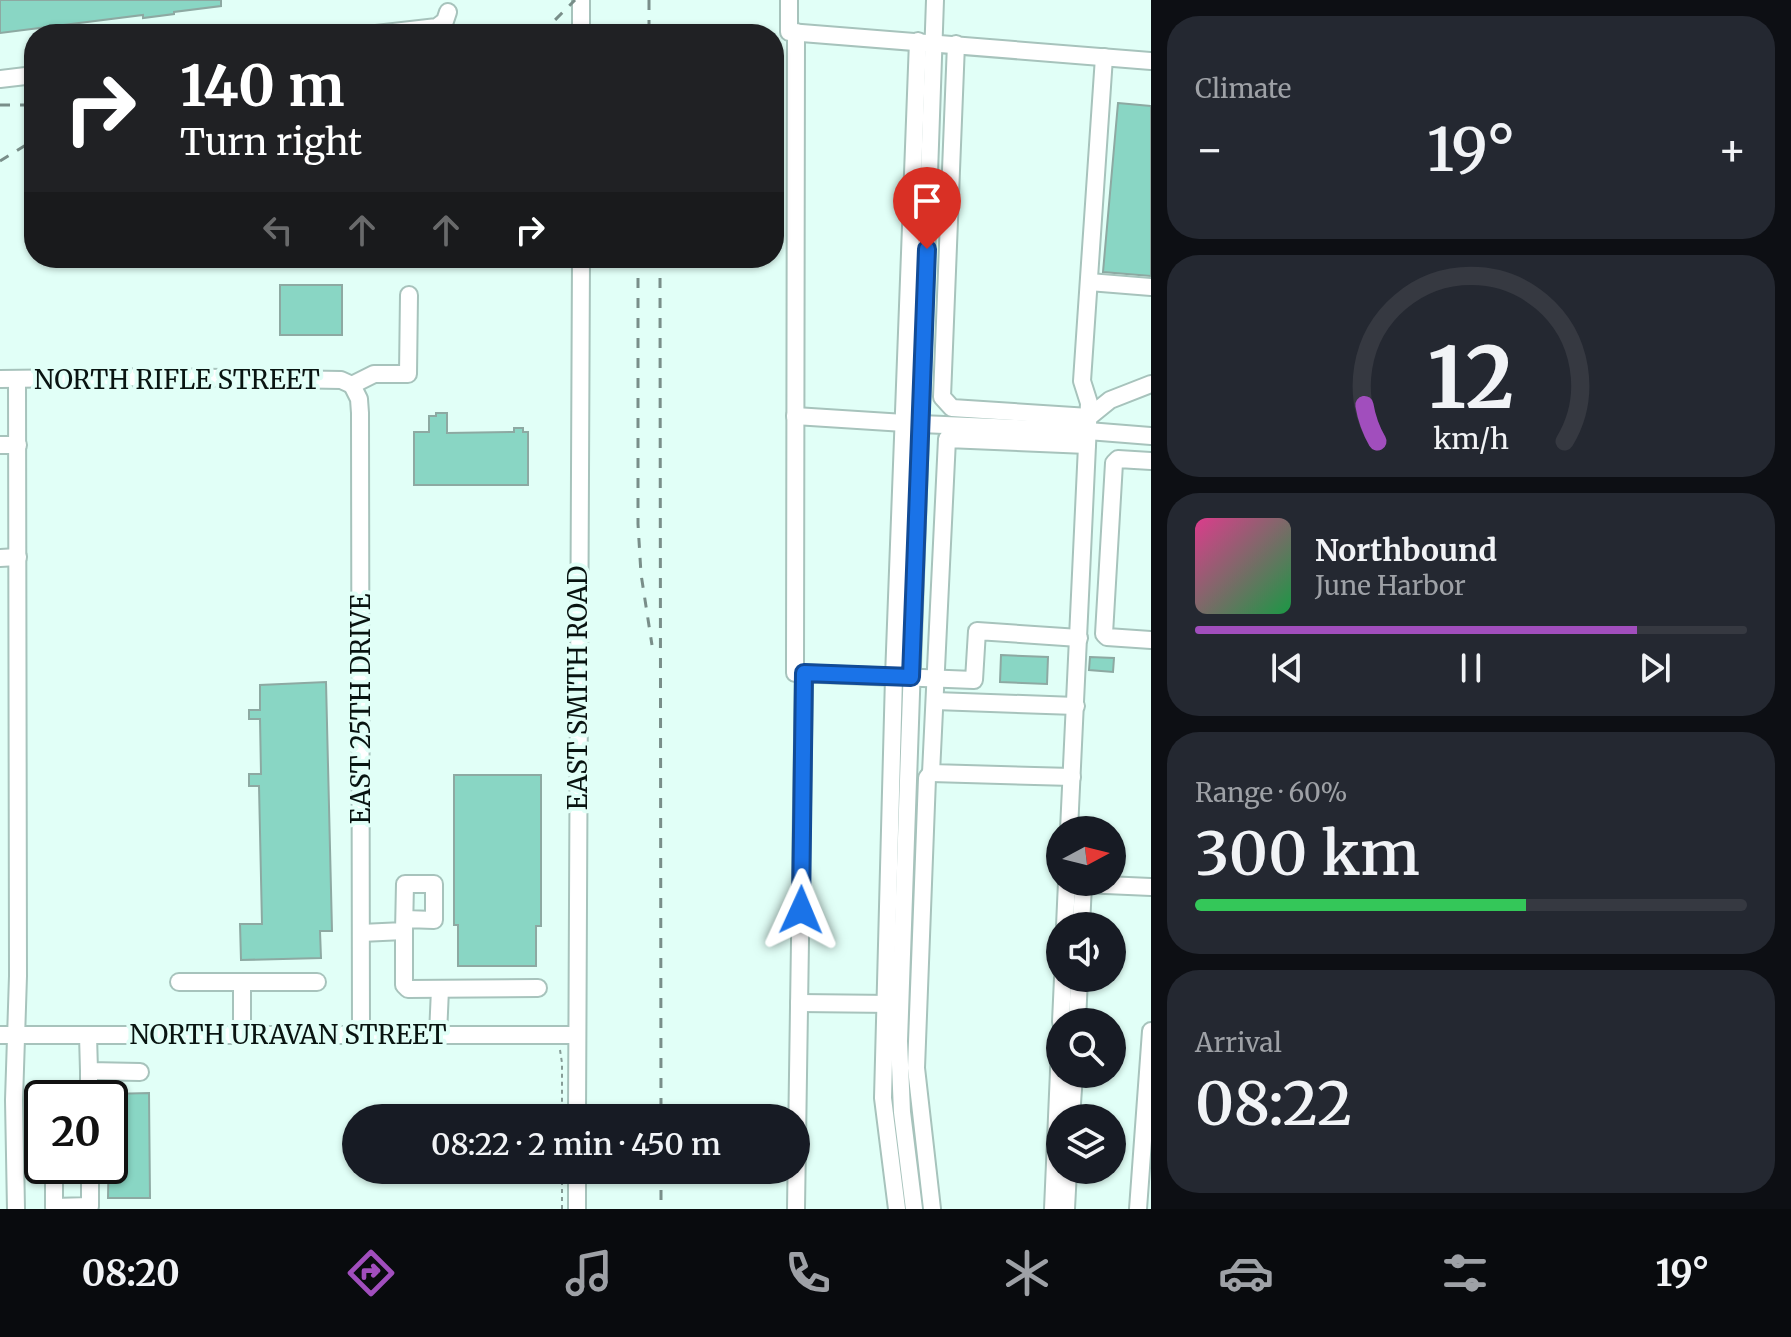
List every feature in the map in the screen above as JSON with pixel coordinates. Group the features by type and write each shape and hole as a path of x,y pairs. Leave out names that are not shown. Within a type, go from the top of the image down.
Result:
{"street":[{"path":"581,0 581,24"},
{"path":"789,0 789,32 1151,61"},
{"path":"897,1209 883,1098 893,1004 926,42 935,0"},
{"path":"441,24 448,12"},
{"path":"796,32 795,673 974,680 977,631 1079,638"},
{"path":"956,44 942,397 952,408 1088,431"},
{"path":"1070,816 1089,403 1082,381 1104,57"},
{"path":"0,79 24,76"},
{"name":"EAST SMITH ROAD","path":"577,1104 581,268"},
{"path":"1089,282 1151,287"},
{"path":"352,385 374,374 408,374 409,295"},
{"name":"NORTH RIFLE STREET","path":"0,379 162,377 341,380 352,385"},
{"path":"16,1209 7,1087 17,1035 17,379"},
{"path":"1088,431 1110,400 1151,384"},
{"name":"EAST 25TH DRIVE","path":"352,385 359,399 360,413 361,1035"},
{"path":"795,416 1151,436"},
{"path":"932,1209 916,1068 927,778 931,773 947,439 1088,431"},
{"path":"0,445 18,445"},
{"path":"1151,461 1118,459 1114,463 1104,634 1107,637 1151,640"},
{"path":"0,558 18,557"},
{"path":"0,661 19,661"},
{"path":"796,1209 804,673"},
{"path":"935,701 1076,706"},
{"path":"931,773 1072,777"},
{"path":"899,814 926,816"},
{"path":"1126,886 1151,887"},
{"path":"361,933 404,925 404,985 408,989 538,988"},
{"path":"179,982 317,982"},
{"path":"242,982 242,1035"},
{"path":"438,1035 440,989"},
{"path":"799,1003 919,1004"},
{"path":"893,1004 914,1209"},
{"path":"1138,1209 1151,1031"},
{"name":"NORTH URAVAN STREET","path":"0,1035 577,1035"},
{"path":"88,1035 89,1080"},
{"path":"89,1071 140,1072"},
{"path":"1053,1209 1058,1088"},
{"path":"54,1184 54,1207 66,1207 90,1206 90,1184"},
{"path":"577,1184 577,1209"},
{"path":"1066,1209 1067,1184"}],"path":[{"path":"559,1049 562,1104"},
{"path":"562,1184 562,1209"}],"building":[{"path":"0,0 221,0 221,6 174,14 72,24 24,24 24,30 0,33"},
{"path":"1118,103 1151,106 1151,276 1103,272"},
{"path":"280,285 342,285 342,335 280,335"},
{"path":"436,413 447,413 447,433 514,432 514,428 523,428 523,432 528,432 528,485 414,485 414,432 429,432 429,416 436,416"},
{"path":"1001,655 1048,657 1047,684 1000,682"},
{"path":"1090,657 1114,658 1113,672 1089,670"},
{"path":"326,682 332,931 320,931 321,958 241,960 240,924 262,924 259,786 249,786 249,774 261,774 260,719 249,719 249,710 260,710 260,685"},
{"path":"454,775 541,775 541,926 536,926 536,966 458,966 458,925 454,925"},
{"path":"149,1093 150,1198 108,1198 108,1184 128,1184 128,1094"}],"railway":[{"path":"551,24 575,0"},
{"path":"649,0 649,24"},
{"path":"0,105 24,105"},
{"path":"0,161 24,146"},
{"path":"638,268 638,524 641,574 652,645"},
{"path":"660,268 661,1104"},
{"path":"661,1184 661,1209"}],"route":[{"path":"801,910 804,673 911,677 927,249"}]}
